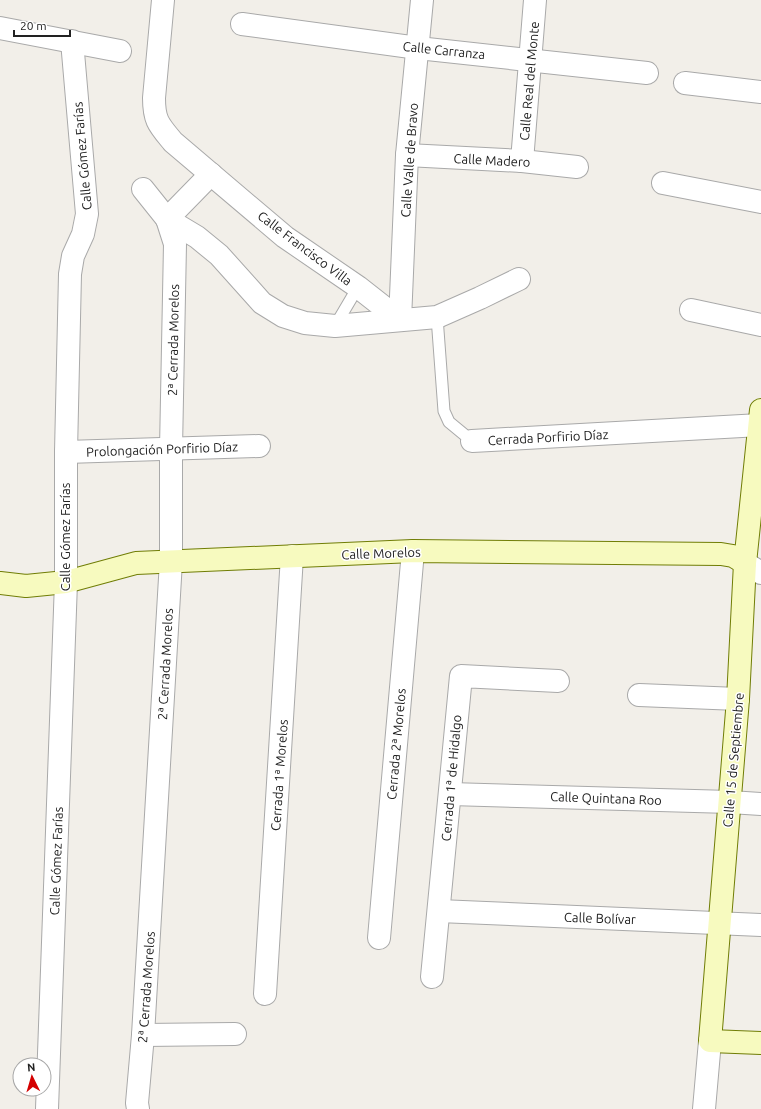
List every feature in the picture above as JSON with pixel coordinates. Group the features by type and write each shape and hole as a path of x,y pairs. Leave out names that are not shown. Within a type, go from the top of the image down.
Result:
{"street":[{"name":"Calle Francisco Villa","path":"163,0 157,60 154,114 160,127 173,142 285,237 358,288 400,320"},
{"name":"Calle Valle de Bravo","path":"400,320 407,155 422,0"},
{"name":"Calle Real del Monte","path":"522,161 535,0"},
{"name":"Calle Carranza","path":"242,24 418,48 647,74"},
{"path":"0,28 72,41 120,52"},
{"name":"Calle Gómez Farías","path":"47,1109 66,582 66,452 70,274 73,256 83,234 87,214 72,41"},
{"path":"685,83 761,92"},
{"name":"Calle Madero","path":"407,155 522,161 577,167"},
{"path":"167,219 211,174"},
{"path":"663,183 761,202"},
{"path":"143,190 167,219 197,237 218,255 262,303 284,316 305,323 335,326 438,317 519,279"},
{"name":"2ª Cerrada Morelos","path":"138,1109 137,1103 144,1035 171,561 171,449 175,244 167,219"},
{"path":"691,310 761,325"},
{"name":"Cerrada Porfirio Díaz","path":"472,441 760,418"},
{"name":"Calle 15 de Septiembre","path":"704,1109 738,699 753,568 760,418"},
{"name":"Prolongación Porfirio Díaz","path":"66,452 259,446"},
{"name":"Calle Morelos","path":"0,583 26,586 66,582 136,564 171,561 413,551 721,554 733,556 753,568"},
{"name":"Cerrada 2ª Morelos","path":"379,938 413,551"},
{"name":"Cerrada 1ª Morelos","path":"265,994 292,556"},
{"name":"Cerrada 1ª de Hidalgo","path":"432,977 461,676 558,681"},
{"path":"639,696 738,699"},
{"name":"Calle Quintana Roo","path":"450,794 761,804"},
{"name":"Calle Bolívar","path":"439,911 761,925"},
{"path":"144,1035 235,1034"},
{"path":"710,1040 761,1043"}],"lane":[{"path":"335,326 358,288"},
{"name":"Cerrada Porfirio Díaz","path":"438,317 444,411 449,422 472,441"}]}
